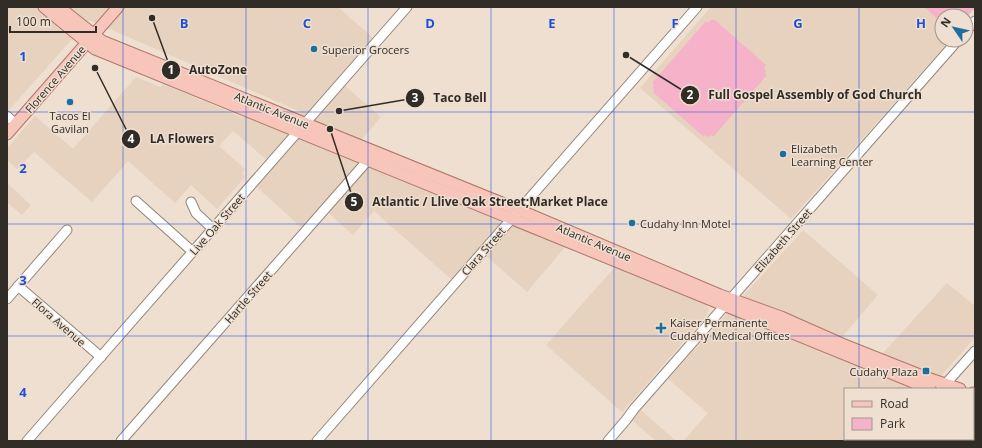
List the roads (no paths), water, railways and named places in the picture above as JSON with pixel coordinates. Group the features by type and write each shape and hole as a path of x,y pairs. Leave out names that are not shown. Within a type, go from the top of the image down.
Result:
{"main road":[{"name":"Atlantic Avenue","path":"44,7 90,39 102,41 302,128 370,155 519,210 928,388"},
{"name":"Atlantic Avenue","path":"59,7 90,39"},
{"name":"Florence Avenue","path":"7,134 11,120 90,39 118,7"},
{"name":"Atlantic Avenue","path":"370,155 512,219 728,302 781,317 943,387"}],"street":[{"name":"Live Oak Street","path":"27,441 407,7"},
{"name":"Clara Street","path":"317,441 697,7"},
{"name":"Elizabeth Street","path":"608,441 634,409 951,48"},
{"name":"Hartle Street","path":"121,441 370,155"},
{"path":"136,202 193,252"},
{"path":"191,202 196,213 213,229"},
{"path":"7,299 68,230"},
{"name":"Flora Avenue","path":"18,286 100,357"},
{"path":"943,387 975,351"}],"place":[{"name":"AutoZone","path":"152,18"},
{"name":"Superior Grocers","path":"314,49"},
{"name":"Full Gospel Assembly of God Church","path":"626,55"},
{"name":"LA Flowers","path":"95,68"},
{"name":"Tacos El Gavilan","path":"70,102"},
{"name":"Taco Bell","path":"339,111"},
{"name":"Atlantic / Llive Oak Street;Market Place","path":"330,129"},
{"name":"Elizabeth Learning Center","path":"783,154"},
{"name":"Cudahy Inn Motel","path":"632,223"},
{"name":"Kaiser Permanente Cudahy Medical Offices","path":"661,328"},
{"name":"Cudahy Plaza","path":"926,371"}]}
